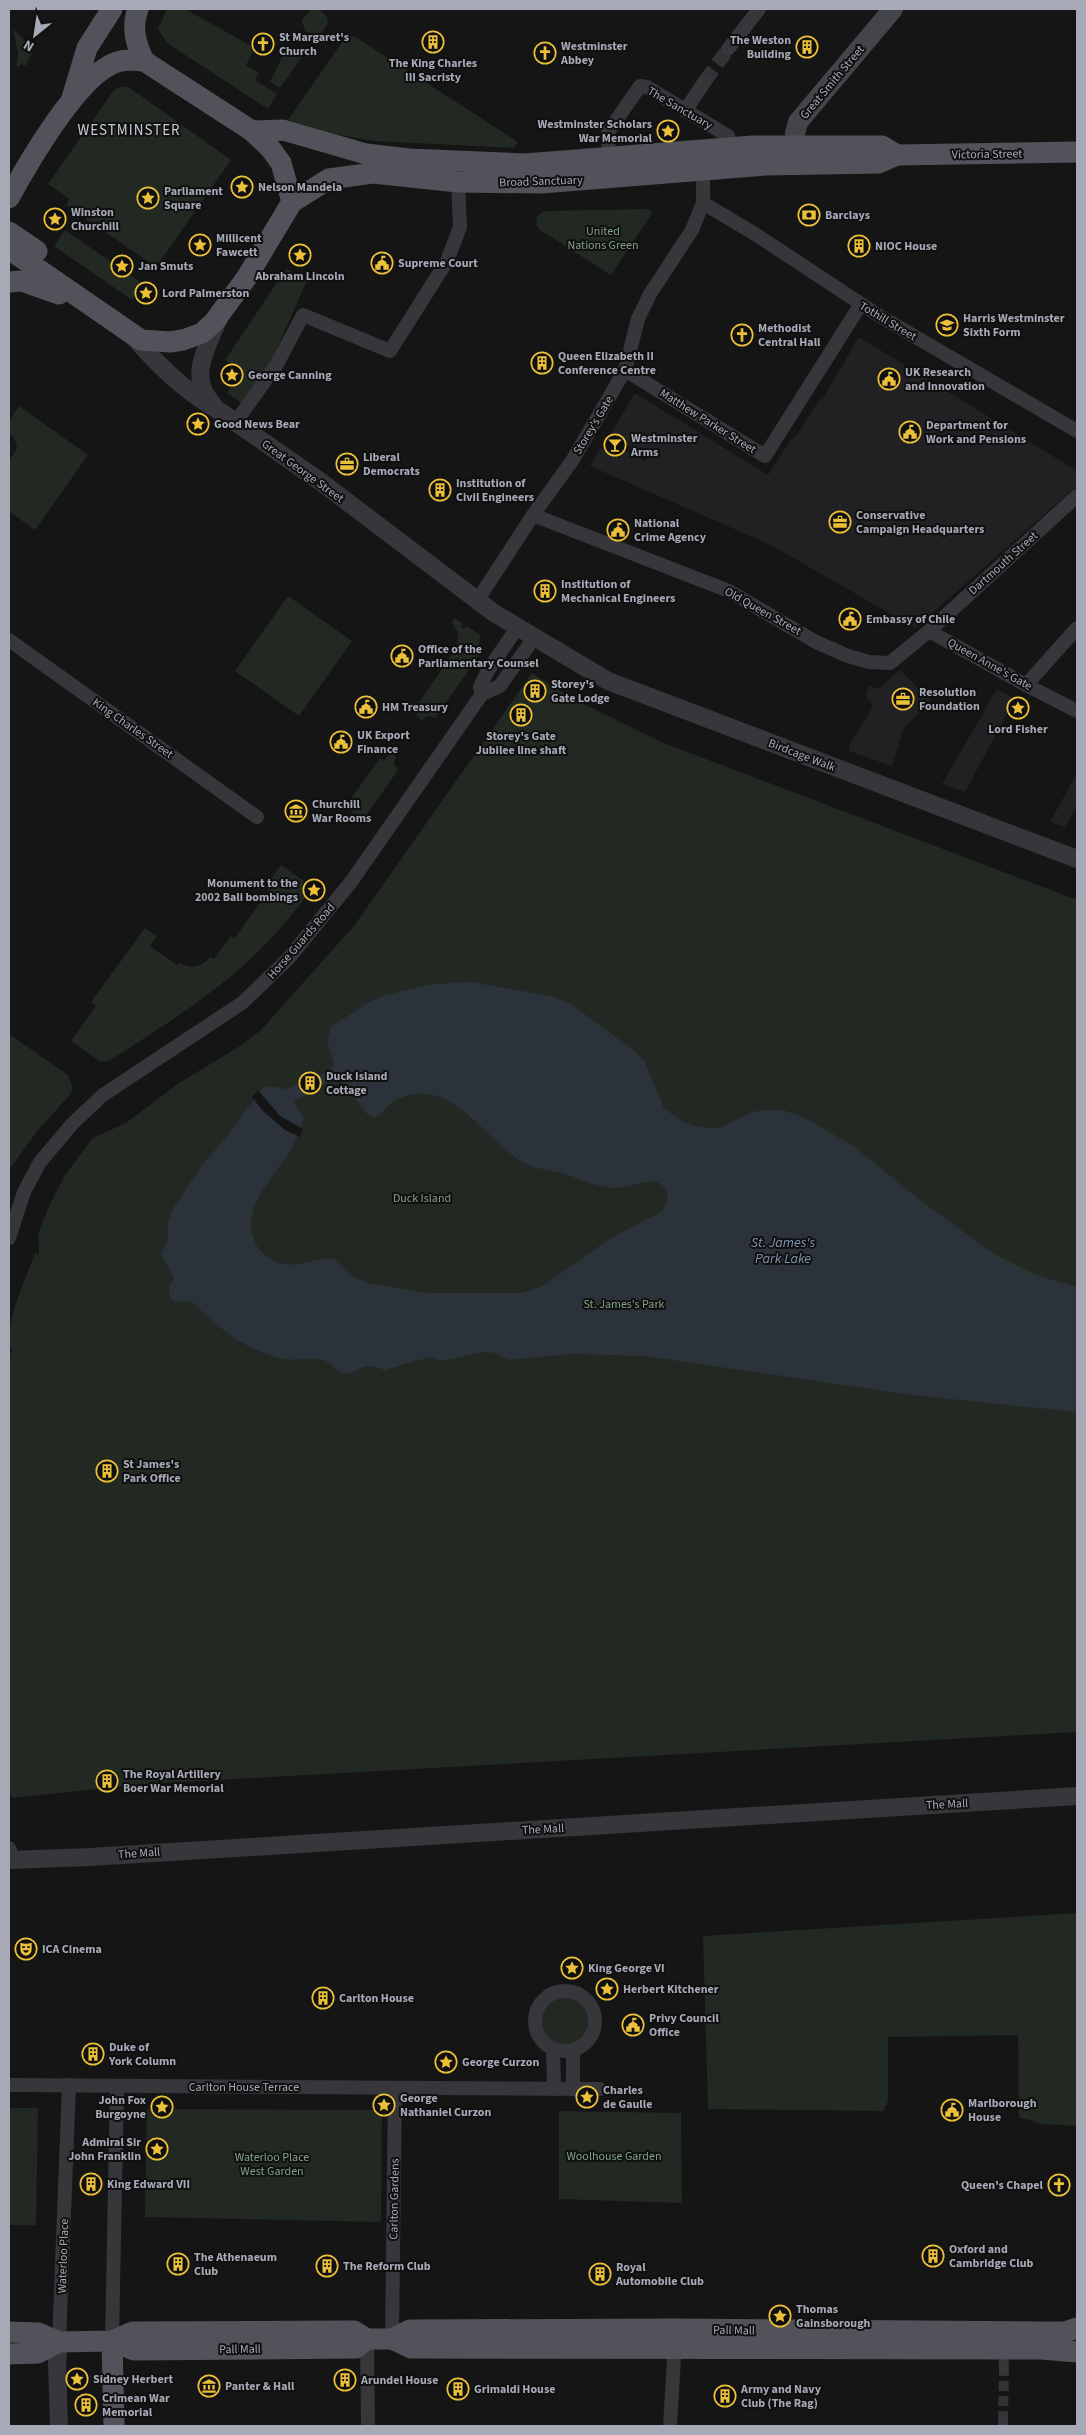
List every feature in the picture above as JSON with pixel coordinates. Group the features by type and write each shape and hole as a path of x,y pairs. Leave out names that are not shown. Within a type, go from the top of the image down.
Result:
{"main road":[{"path":"9,198 72,98 87,48 112,9"},
{"path":"138,9 134,29 137,46 144,61"},
{"name":"Great Smith Street","path":"796,155 795,133 798,122 893,9"},
{"path":"72,98 106,68 117,62 130,60 144,61 252,131 270,148 281,163 292,202 247,277 221,313 202,332 183,340 149,342 131,334"},
{"name":"Broad Sanctuary","path":"252,131 282,130 366,154 409,159 525,164 609,158 703,160 796,155"},
{"name":"Broad Sanctuary","path":"292,202 329,179 352,175 378,173 458,182 541,183 703,160 731,147 796,155"},
{"name":"Victoria Street","path":"796,155 879,163 897,155 1077,152"},
{"path":"9,232 73,277 79,297"},
{"name":"Great George Street","path":"10,255 79,297 131,334"},
{"name":"Great George Street","path":"9,282 22,281 61,295 79,297"},
{"name":"Pall Mall","path":"9,2332 38,2333 60,2342 112,2341 134,2350 356,2348 367,2339 392,2339 411,2348 675,2339 1065,2332 1077,2328"},
{"name":"Pall Mall","path":"675,2339 1003,2360 1077,2352"},
{"path":"112,2341 114,2426"},
{"name":"Pall Mall","path":"9,2354 38,2353 60,2342"}],"street":[{"path":"728,49 752,11"},
{"path":"685,111 705,81"},
{"name":"The Sanctuary","path":"609,158 608,132 640,86 647,87 728,136 731,147"},
{"name":"Storey's Gate","path":"477,601 533,514 572,461 626,370 638,319 650,294 692,230 703,203 703,160"},
{"path":"235,423 277,364 303,316 390,351 447,262 460,226 458,182"},
{"name":"Tothill Street","path":"703,203 755,234 861,304 1076,427"},
{"name":"Matthew Parker Street","path":"626,370 764,456 861,304"},
{"path":"218,410 204,392 199,372 201,359 221,313"},
{"name":"Great George Street","path":"131,334 155,362 186,390 321,482 477,601 534,638"},
{"name":"Dartmouth Street","path":"929,631 1077,496"},
{"name":"Old Queen Street","path":"533,514 729,591 816,642 855,658 880,664 890,663 929,631"},
{"name":"Horse Guards Road","path":"482,694 480,688 487,672 518,628"},
{"path":"1026,685 1077,628"},
{"name":"Queen Anne's Gate","path":"929,631 1026,685 1077,710"},
{"name":"Horse Guards Road","path":"9,1238 24,1192 40,1162 73,1123 103,1095 242,1003 288,959 351,882 482,694 488,693 500,686 534,638"},
{"name":"Birdcage Walk","path":"534,638 608,681 1077,859"},
{"name":"King Charles Street","path":"9,640 257,817"},
{"name":"The Mall","path":"10,1856 1077,1796"},
{"path":"570,1990 588,2001 595,2020 590,2039 582,2046 573,2050 553,2049 538,2036 534,2017 537,2007 551,1993 570,1990"},
{"path":"553,2049 554,2089 600,2089"},
{"path":"573,2050 573,2089"},
{"name":"Carlton House Terrace","path":"9,2085 554,2089"},
{"name":"Waterloo Place","path":"59,2426 57,2362 60,2342 69,2085"},
{"path":"112,2341 117,2086"},
{"name":"Carlton Gardens","path":"392,2339 396,2088"},
{"path":"367,2339 368,2426"},
{"path":"670,2426 675,2339"}],"shaded area":[{"path":"859,337 1077,471 1077,486 915,628 771,545 590,466 601,448 620,458 624,450 645,461 647,456 610,435 635,393 768,475 820,399 822,400"},
{"path":"900,670 931,701 904,728 892,766 849,751 849,746 872,708 872,704 866,696 869,685 878,689"},
{"path":"997,689 1015,699 965,792 942,784"},
{"path":"1077,773 1077,806 1065,827 1050,822"}],"green space":[{"path":"167,9 185,9 255,48 246,65 259,73 255,80 277,94 268,109 167,43 158,29"},
{"path":"311,9 319,9 327,17 328,23 319,37 305,31 302,20"},
{"path":"13,29 34,49 25,66 21,64 19,67 16,66 18,53"},
{"path":"352,36 518,142 513,148 374,141 334,134 288,120 342,42 347,37"},
{"path":"294,51 302,57 280,88 270,82 284,53"},
{"path":"120,87 128,87 231,160 156,267 66,205 69,199 48,184 114,90"},
{"name":"United Nations Green","path":"647,209 652,212 651,215 611,275 540,230 536,225 537,216 545,211"},
{"path":"65,230 143,284 132,300 54,246"},
{"path":"286,269 308,278 269,367 244,405 227,393 242,371 225,360"},
{"path":"19,406 88,455 35,530 9,511 9,461 17,446 13,436 9,433 9,421"},
{"path":"288,596 352,641 299,716 235,671"},
{"path":"455,618 463,624 461,627 464,629 467,626 481,636 479,644 483,650 435,718 428,716 422,720 416,715 422,707 418,704 457,647 458,633 452,622"},
{"name":"St. James's Park","path":"532,673 566,695 661,742 1077,900 1077,1732 145,1784 12,1798 9,1790 9,1359 12,1349 9,1341 16,1302 35,1253 39,1254 38,1234 49,1206 65,1175 93,1138 126,1123 179,1083 237,1048 260,1031 354,926"},
{"path":"390,752 396,757 394,764 398,770 363,820 345,807 380,758 384,761"},
{"path":"281,865 304,881 302,887 307,895 291,916 259,951 225,981 166,1024 108,1061 101,1062 71,1041 96,1006 91,1002 145,928 157,936 150,946 177,965 179,963 192,967 203,963 210,957 214,959 231,936 234,939 269,890 265,887"},
{"path":"9,1034 68,1075 73,1088 69,1096 38,1130 9,1170"},
{"path":"1077,1913 1077,2126 1041,2124 1019,2118 1018,2035 888,2037 888,2101 883,2111 708,2109 703,1936"},
{"path":"564,1997 573,1999 581,2004 586,2012 588,2021 586,2030 581,2038 573,2043 564,2045 555,2043 547,2038 542,2030 540,2021 542,2012 547,2004 555,1999"},
{"path":"9,2108 38,2108 36,2225 9,2225"},
{"name":"Waterloo Place West Garden","path":"147,2109 382,2110 381,2222 145,2217"},
{"name":"Woolhouse Garden","path":"559,2111 681,2113 682,2203 559,2199"}],"water":[{"name":"St. James's Park Lake","path":"470,982 551,996 571,1004 631,1048 645,1062 664,1108 681,1121 698,1127 719,1128 752,1112 766,1110 783,1110 806,1118 853,1146 920,1200 994,1254 1036,1275 1077,1287 1077,1412 912,1395 645,1356 571,1354 508,1360 496,1353 483,1352 442,1361 430,1357 384,1370 369,1366 355,1372 345,1373 323,1360 284,1359 257,1350 223,1330 192,1302 174,1301 170,1298 169,1287 174,1278 161,1254 168,1238 168,1224 172,1210 202,1165 228,1135 262,1088 269,1086 287,1089 331,1070 334,1064 327,1041 331,1027 369,1002 385,995 434,984","holes":["338,1076 367,1114 374,1118 380,1115 393,1102 408,1095 432,1095 447,1100 461,1109 514,1157 528,1165 608,1187 616,1188 652,1181 657,1182 666,1190 667,1201 662,1211 611,1238 541,1287 522,1293 427,1293 368,1283 352,1276 334,1259 322,1259 291,1265 269,1258 257,1246 252,1233 251,1220 260,1194 292,1148 304,1119 294,1102"]}],"pier":[{"path":"258,1090 280,1116 303,1129 300,1137 285,1130 262,1110 252,1097"}],"tunnel":[{"path":"705,81 728,49"},
{"path":"1003,2421 1004,2369"}],"place":[{"name":"The King Charles III Sacristy","path":"433,42"},
{"name":"St Margaret's Church","path":"263,44"},
{"name":"The Weston Building","path":"807,47"},
{"name":"Westminster Abbey","path":"545,53"},
{"name":"Westminster Scholars War Memorial","path":"668,131"},
{"name":"Nelson Mandela","path":"242,187"},
{"name":"Parliament Square","path":"148,198"},
{"name":"Barclays","path":"809,215"},
{"name":"Winston Churchill","path":"55,219"},
{"name":"Millicent Fawcett","path":"200,245"},
{"name":"NIOC House","path":"859,246"},
{"name":"Abraham Lincoln","path":"300,255"},
{"name":"Supreme Court","path":"382,263"},
{"name":"Jan Smuts","path":"122,266"},
{"name":"Lord Palmerston","path":"146,293"},
{"name":"Harris Westminster Sixth Form","path":"947,325"},
{"name":"Methodist Central Hall","path":"742,335"},
{"name":"Queen Elizabeth II Conference Centre","path":"542,363"},
{"name":"George Canning","path":"232,375"},
{"name":"UK Research and Innovation","path":"889,379"},
{"name":"Good News Bear","path":"198,424"},
{"name":"Department for Work and Pensions","path":"910,432"},
{"name":"Westminster Arms","path":"615,445"},
{"name":"Liberal Democrats","path":"347,464"},
{"name":"Institution of Civil Engineers","path":"440,490"},
{"name":"Conservative Campaign Headquarters","path":"840,522"},
{"name":"National Crime Agency","path":"618,530"},
{"name":"Institution of Mechanical Engineers","path":"545,591"},
{"name":"Embassy of Chile","path":"850,619"},
{"name":"Office of the Parliamentary Counsel","path":"402,656"},
{"name":"Storey's Gate Lodge","path":"535,691"},
{"name":"Resolution Foundation","path":"903,699"},
{"name":"HM Treasury","path":"366,707"},
{"name":"Lord Fisher","path":"1018,708"},
{"name":"Storey's Gate Jubilee line shaft","path":"521,715"},
{"name":"UK Export Finance","path":"341,742"},
{"name":"Churchill War Rooms","path":"296,811"},
{"name":"Monument to the 2002 Bali bombings","path":"314,890"},
{"name":"Duck Island Cottage","path":"310,1083"},
{"name":"St James's Park Office","path":"107,1471"},
{"name":"The Royal Artillery Boer War Memorial","path":"107,1781"},
{"name":"ICA Cinema","path":"26,1949"},
{"name":"King George VI","path":"572,1968"},
{"name":"Herbert Kitchener","path":"607,1989"},
{"name":"Carlton House","path":"323,1998"},
{"name":"Privy Council Office","path":"633,2025"},
{"name":"Duke of York Column","path":"93,2054"},
{"name":"George Curzon","path":"446,2062"},
{"name":"Charles de Gaulle","path":"587,2097"},
{"name":"George Nathaniel Curzon","path":"384,2105"},
{"name":"John Fox Burgoyne","path":"162,2107"},
{"name":"Marlborough House","path":"952,2110"},
{"name":"Admiral Sir John Franklin","path":"157,2149"},
{"name":"King Edward VII","path":"91,2184"},
{"name":"Queen's Chapel","path":"1059,2185"},
{"name":"Oxford and Cambridge Club","path":"933,2256"},
{"name":"The Athenaeum Club","path":"178,2264"},
{"name":"The Reform Club","path":"327,2266"},
{"name":"Royal Automobile Club","path":"600,2274"},
{"name":"Thomas Gainsborough","path":"780,2316"},
{"name":"Sidney Herbert","path":"77,2379"},
{"name":"Arundel House","path":"345,2380"},
{"name":"Panter & Hall","path":"209,2386"},
{"name":"Grimaldi House","path":"458,2389"},
{"name":"Army and Navy Club (The Rag)","path":"725,2396"},
{"name":"Crimean War Memorial","path":"86,2405"}],"district":[{"name":"WESTMINSTER","path":"129,130"}],"park label":[{"name":"Duck Island","path":"422,1198"}]}
